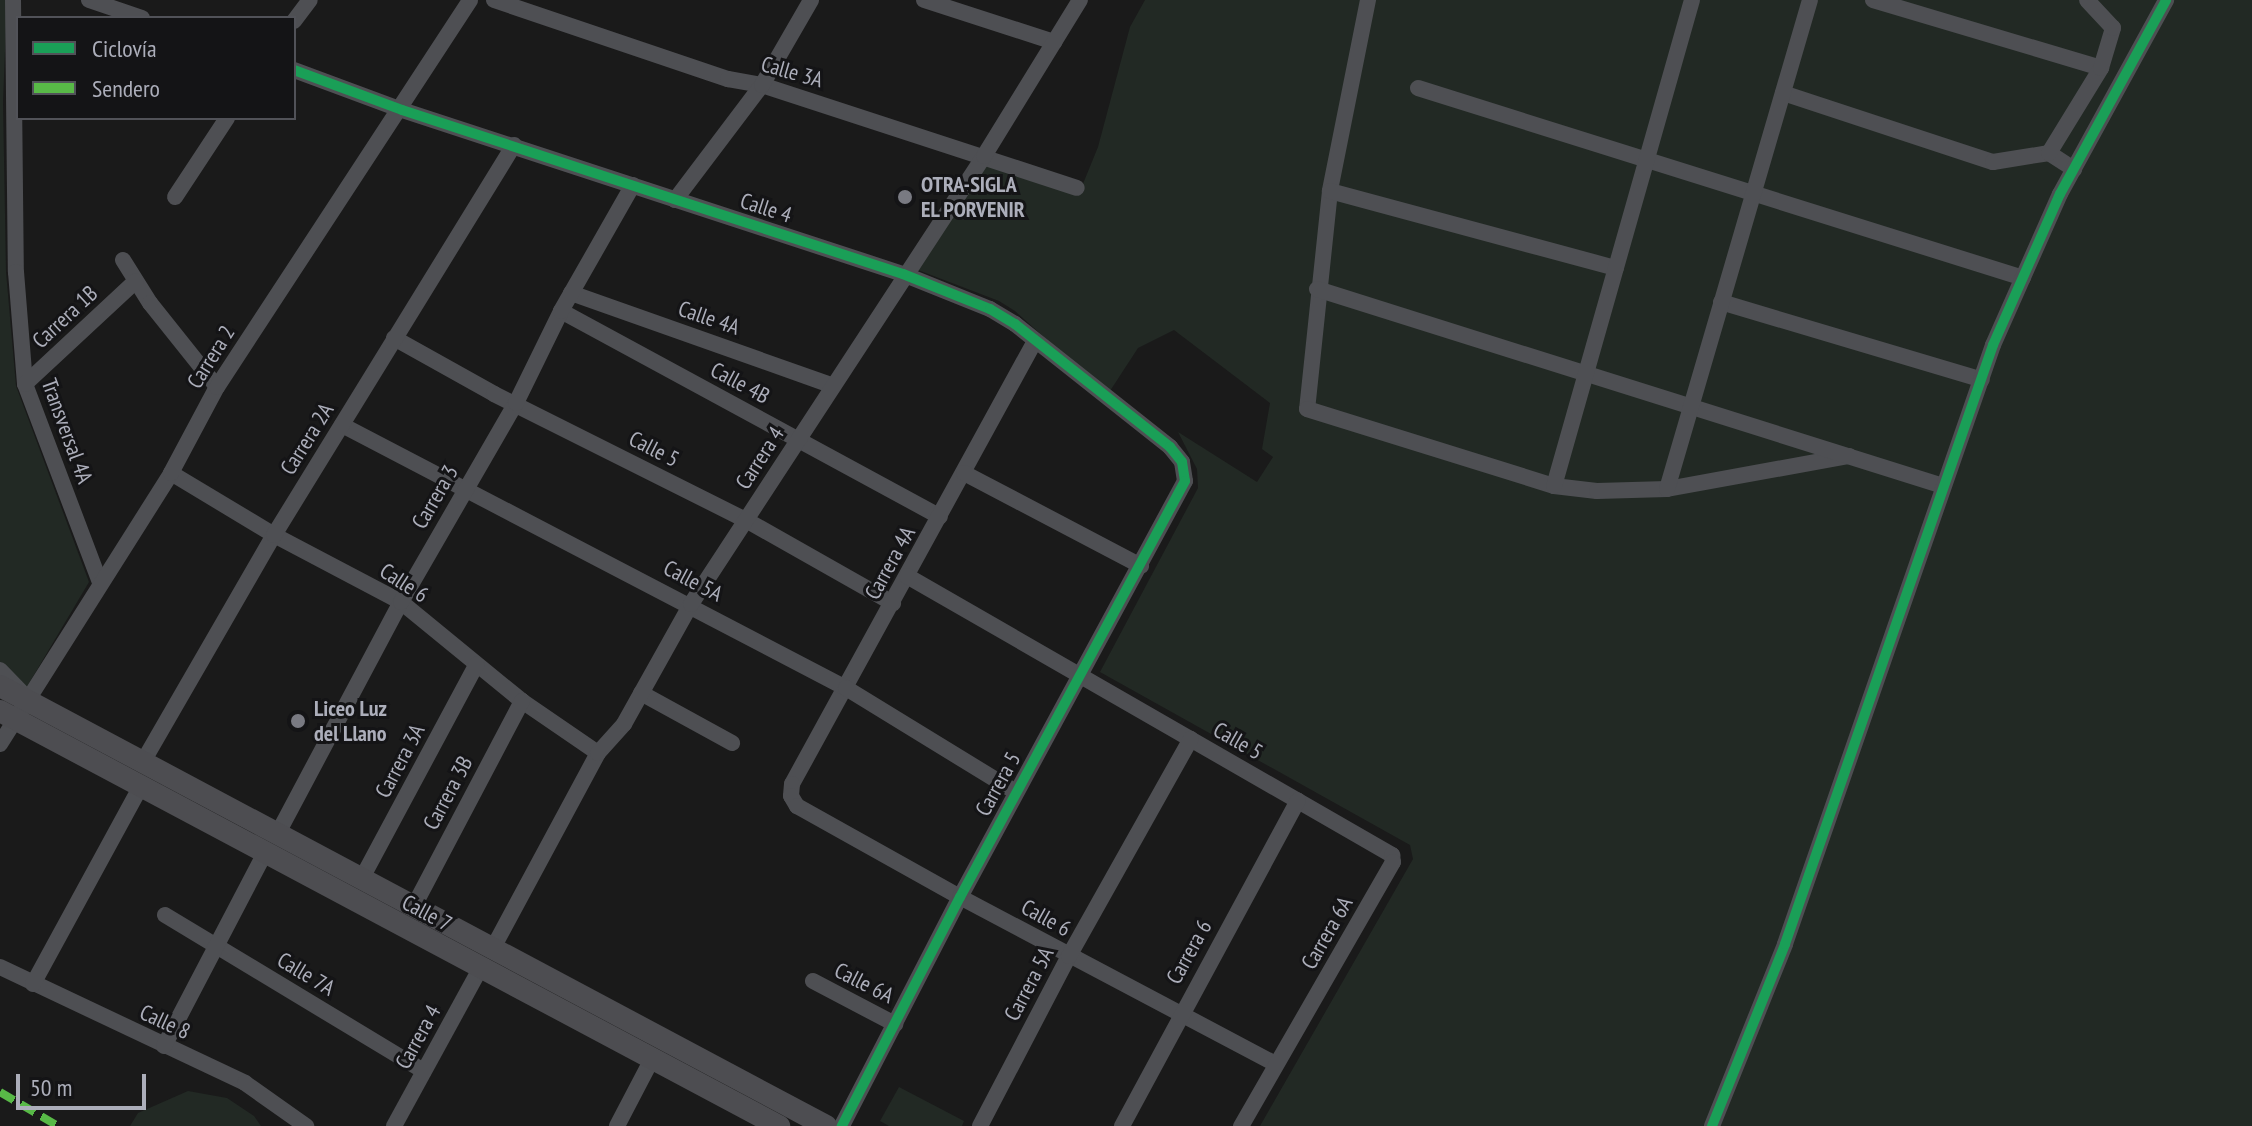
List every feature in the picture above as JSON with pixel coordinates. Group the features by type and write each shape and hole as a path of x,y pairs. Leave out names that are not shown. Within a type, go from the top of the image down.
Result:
{"main road":[{"name":"Calle 7","path":"0,686 826,1126"},
{"name":"Calle 7","path":"8,715 264,855 779,1126"}],"street":[{"name":"Transversal 4A","path":"13,0 16,272 25,384 100,583"},
{"path":"89,0 110,13"},
{"path":"296,18 310,0"},
{"name":"Carrera 2","path":"0,744 8,715 28,699 171,473 217,387 402,110 470,0"},
{"name":"Calle 3A","path":"494,0 728,79 762,85 1077,188"},
{"path":"675,200 762,85 811,0"},
{"path":"924,0 1054,42"},
{"name":"Carrera 4","path":"493,948 598,753 624,724 691,604 903,274 984,156 1080,0"},
{"path":"1368,0 1330,191 1317,289 1307,409 1554,486 1597,491 1667,489 1849,456"},
{"path":"1554,486 1692,0"},
{"path":"1667,489 1810,0"},
{"path":"1873,0 2101,68"},
{"path":"2049,153 2101,68 2113,28 2087,0"},
{"path":"1712,1126 1785,944 1993,345 2074,169 2166,0"},
{"name":"Calle 4","path":"296,71 402,110 903,274 990,309 1170,447 1182,462"},
{"path":"1418,88 2023,278"},
{"path":"1783,93 1993,162 2049,153 2074,169"},
{"path":"175,197 226,120"},
{"name":"Carrera 2A","path":"144,760 274,535 514,145"},
{"name":"Carrera 3","path":"278,833 401,602 516,403 561,311 633,185"},
{"path":"1330,191 1616,268"},
{"path":"123,260 217,387"},
{"name":"Carrera 1B","path":"25,384 136,281"},
{"path":"1317,289 1943,486"},
{"name":"Calle 4A","path":"571,293 831,385"},
{"path":"1721,302 1982,380"},
{"name":"Calle 4B","path":"561,311 940,517"},
{"name":"Calle 5","path":"394,338 746,520 893,603"},
{"name":"Carrera 4A","path":"797,806 791,796 792,784 1035,341"},
{"name":"Calle 5A","path":"342,425 691,604 846,688 1016,792"},
{"name":"Carrera 5","path":"842,1126 960,897 1185,481 1182,462"},
{"name":"Calle 6","path":"171,473 274,535 401,602 522,701 598,753"},
{"path":"964,473 1141,566"},
{"name":"Calle 5","path":"907,576 1298,800"},
{"name":"Carrera 3A","path":"362,878 476,665"},
{"path":"0,670 28,699"},
{"path":"641,693 732,743"},
{"name":"Carrera 3B","path":"414,906 522,701"},
{"name":"Carrera 5A","path":"980,1126 1069,956 1191,739"},
{"path":"33,984 141,786"},
{"name":"Carrera 6","path":"1122,1126 1298,800"},
{"name":"Carrera 6A","path":"1241,1126 1393,862 1392,855 1381,846 1298,800"},
{"name":"Calle 6","path":"797,806 1179,1016 1276,1064"},
{"path":"164,1046 264,855"},
{"name":"Calle 7A","path":"165,915 424,1071"},
{"name":"Calle 8","path":"0,967 245,1083 306,1126"},
{"name":"Carrera 4","path":"394,1126 480,969"},
{"name":"Calle 6A","path":"813,981 895,1024"},
{"path":"617,1126 652,1059"}],"shaded area":[{"path":"0,0 7,0 3,102 6,272 16,386 89,582 25,690 0,679"},
{"path":"1145,0 2252,0 2252,1126 1260,1126 1413,859 1410,845 1100,672 1198,488 1197,469 1178,432 1257,482 1273,457 1262,449 1270,403 1174,330 1138,348 1108,394 1015,311 999,301 918,270 985,165 1078,196 1098,147 1130,27"},
{"path":"899,1087 964,1121 962,1126 889,1126 880,1121"},
{"path":"188,1091 227,1098 254,1116 261,1126 130,1126 138,1113"}],"marked path":[{"path":"0,1092 58,1126"}],"cycle path":[{"path":"1712,1126 1785,944 1993,345 2060,194 2166,0"},
{"path":"296,71 402,110 903,274 990,309 1015,324 1170,447 1182,462 1185,481 960,897 842,1126"}],"place":[{"name":"OTRA-SIGLA EL PORVENIR","path":"905,197"},
{"name":"Liceo Luz del Llano","path":"298,721"}]}
